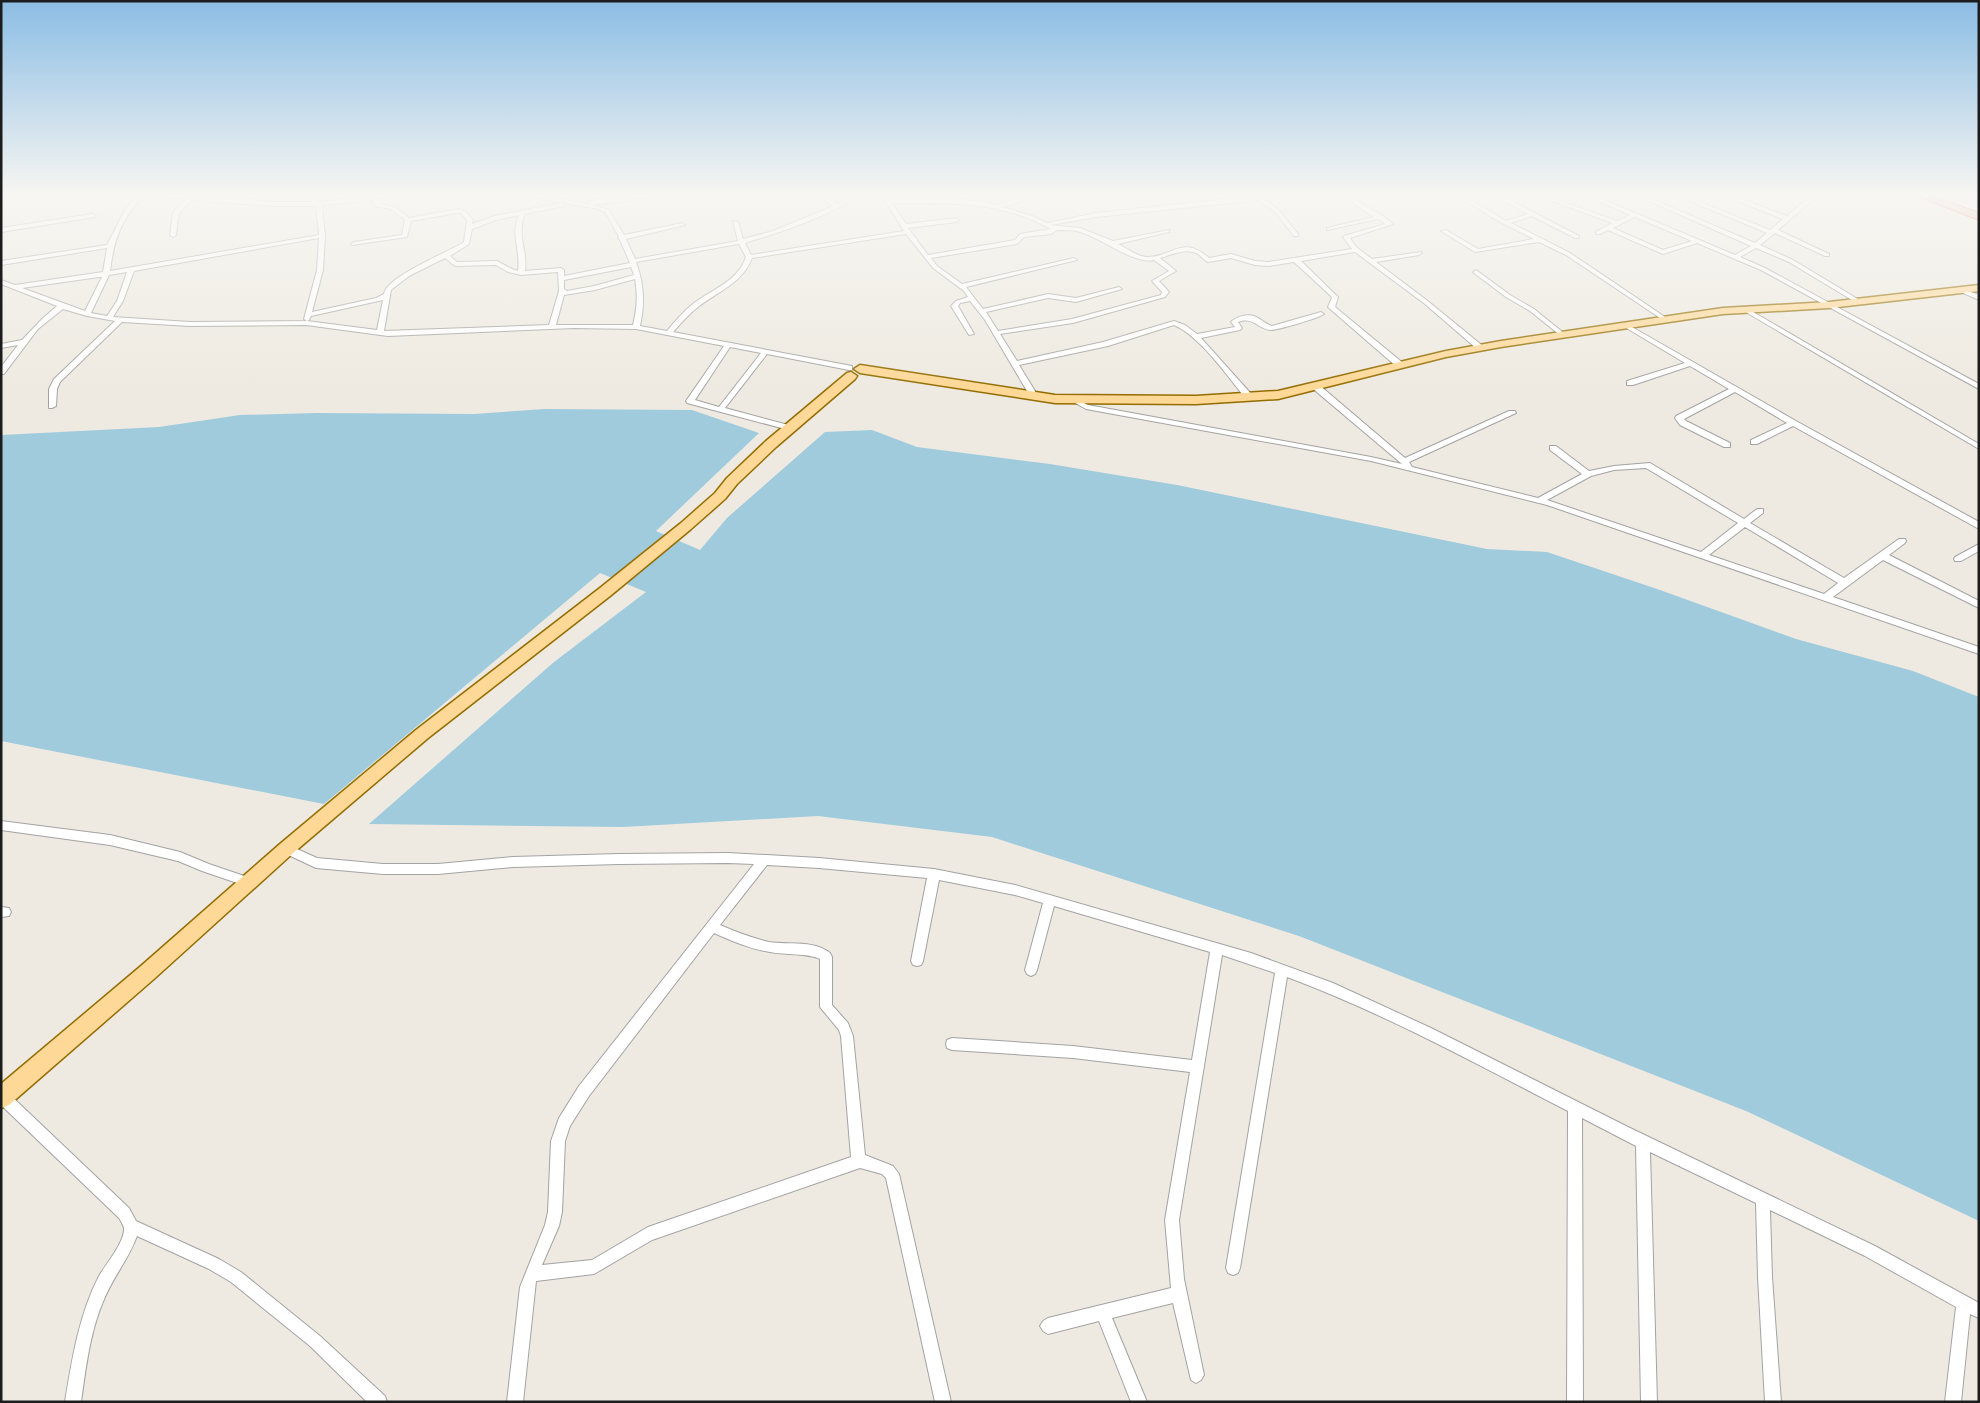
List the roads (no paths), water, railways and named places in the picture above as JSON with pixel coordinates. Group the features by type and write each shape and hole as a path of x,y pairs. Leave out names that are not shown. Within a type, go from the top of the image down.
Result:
{"main road":[{"path":"1,1097 148,972 286,849 422,734 606,592 686,526 720,496 748,465 853,371 1032,397 1074,400 1250,398 1278,395 1480,347 1625,325 1746,310 1829,305 1979,288"}],"street":[{"path":"1,263 24,259"},
{"path":"87,314 106,274 108,259"},
{"path":"14,287 189,259"},
{"path":"307,319 320,270 321,259"},
{"path":"380,332 388,289 409,272 438,259"},
{"path":"450,259 455,264 497,263 512,272 521,273 561,270 562,291 552,327"},
{"path":"521,259 523,264 521,273"},
{"path":"561,280 646,259"},
{"path":"669,333 696,305 737,276 746,266 748,259"},
{"path":"929,259 961,286 982,311 1031,391 1032,397"},
{"path":"996,333 1073,321 1163,296 1166,292 1155,281 1173,270 1158,259"},
{"path":"1244,259 1262,264 1299,259"},
{"path":"1367,259 1427,303 1480,347"},
{"path":"1370,262 1384,259"},
{"path":"1576,259 1665,319"},
{"path":"1741,259 1784,280 1979,387"},
{"path":"1786,259 1807,269 1860,302"},
{"path":"961,286 1074,260"},
{"path":"1296,260 1334,297 1331,307 1400,365"},
{"path":"632,262 638,276 640,306 636,327"},
{"path":"109,318 120,301 130,270"},
{"path":"1476,272 1508,296 1532,310 1563,335"},
{"path":"562,291 586,290 638,276"},
{"path":"1,282 87,314 120,320 190,324 307,319 372,302 387,295"},
{"path":"982,311 1048,296 1076,300 1119,289"},
{"path":"1963,291 1979,298"},
{"path":"971,334 954,306 958,302 972,298"},
{"path":"1,372 23,342 50,314 62,306"},
{"path":"1746,310 1979,447"},
{"path":"1196,337 1238,329 1234,322 1238,319 1252,318 1264,326 1272,328 1321,314"},
{"path":"307,319 380,332 421,334 552,327 636,327 766,351 853,371"},
{"path":"52,406 57,381 120,320"},
{"path":"1014,364 1105,344 1174,323 1186,328 1196,337 1250,398"},
{"path":"1625,325 1793,423 1979,526"},
{"path":"1,336 14,344"},
{"path":"1,346 23,342"},
{"path":"729,344 690,401 789,428"},
{"path":"721,410 766,351"},
{"path":"1630,383 1690,364"},
{"path":"1316,386 1406,464"},
{"path":"1726,445 1679,418 1735,389"},
{"path":"1074,400 1086,408 1406,464 1540,500 1601,519 1979,651"},
{"path":"1406,464 1512,413"},
{"path":"1754,442 1793,423"},
{"path":"1553,448 1583,468 1588,474"},
{"path":"1540,500 1588,474 1614,468 1647,466 1843,582"},
{"path":"1703,556 1760,511"},
{"path":"1826,598 1843,582 1902,541"},
{"path":"1958,559 1979,547"},
{"path":"1883,556 1979,605"},
{"path":"1,825 110,840 180,857 249,882"},
{"path":"286,849 316,862 383,869 438,869 513,862 619,858 728,858 764,860 934,874 1014,890 1217,948 1282,969 1329,987 1427,1032 1643,1142 1870,1251 1979,1311"},
{"path":"515,1402 524,1304 531,1274 552,1226 555,1212 558,1141 564,1123 584,1091 764,860"},
{"path":"917,961 934,874"},
{"path":"1031,970 1050,900"},
{"path":"712,927 750,944 818,952 825,955 827,960 826,1007 844,1027 847,1036 857,1154 860,1161"},
{"path":"1196,1375 1178,1294 1172,1249 1172,1220 1217,948"},
{"path":"1233,1268 1282,969"},
{"path":"952,1044 1073,1052 1198,1067"},
{"path":"1,1097 124,1213 130,1226 129,1238 103,1284 90,1315 82,1347 73,1402"},
{"path":"1575,1402 1576,1108"},
{"path":"1643,1142 1649,1402"},
{"path":"531,1274 594,1267 648,1234 860,1161 887,1169 892,1174 943,1402"},
{"path":"1763,1199 1765,1277 1773,1402"},
{"path":"130,1226 214,1264 236,1277 315,1341 379,1402"},
{"path":"1048,1326 1178,1294"},
{"path":"1953,1402 1964,1303"},
{"path":"1103,1312 1139,1402"}],"water":[{"path":"545,409 692,410 759,433 656,531 700,550 727,518 825,432 872,430 917,447 1050,464 1177,485 1487,549 1547,552 1796,639 1913,671 1979,697 1979,1221 1746,1111 1299,936 992,837 818,816 623,827 369,824 554,662 646,592 600,573 324,804 1,741 1,435 159,427 240,415 317,413 474,414"}]}
